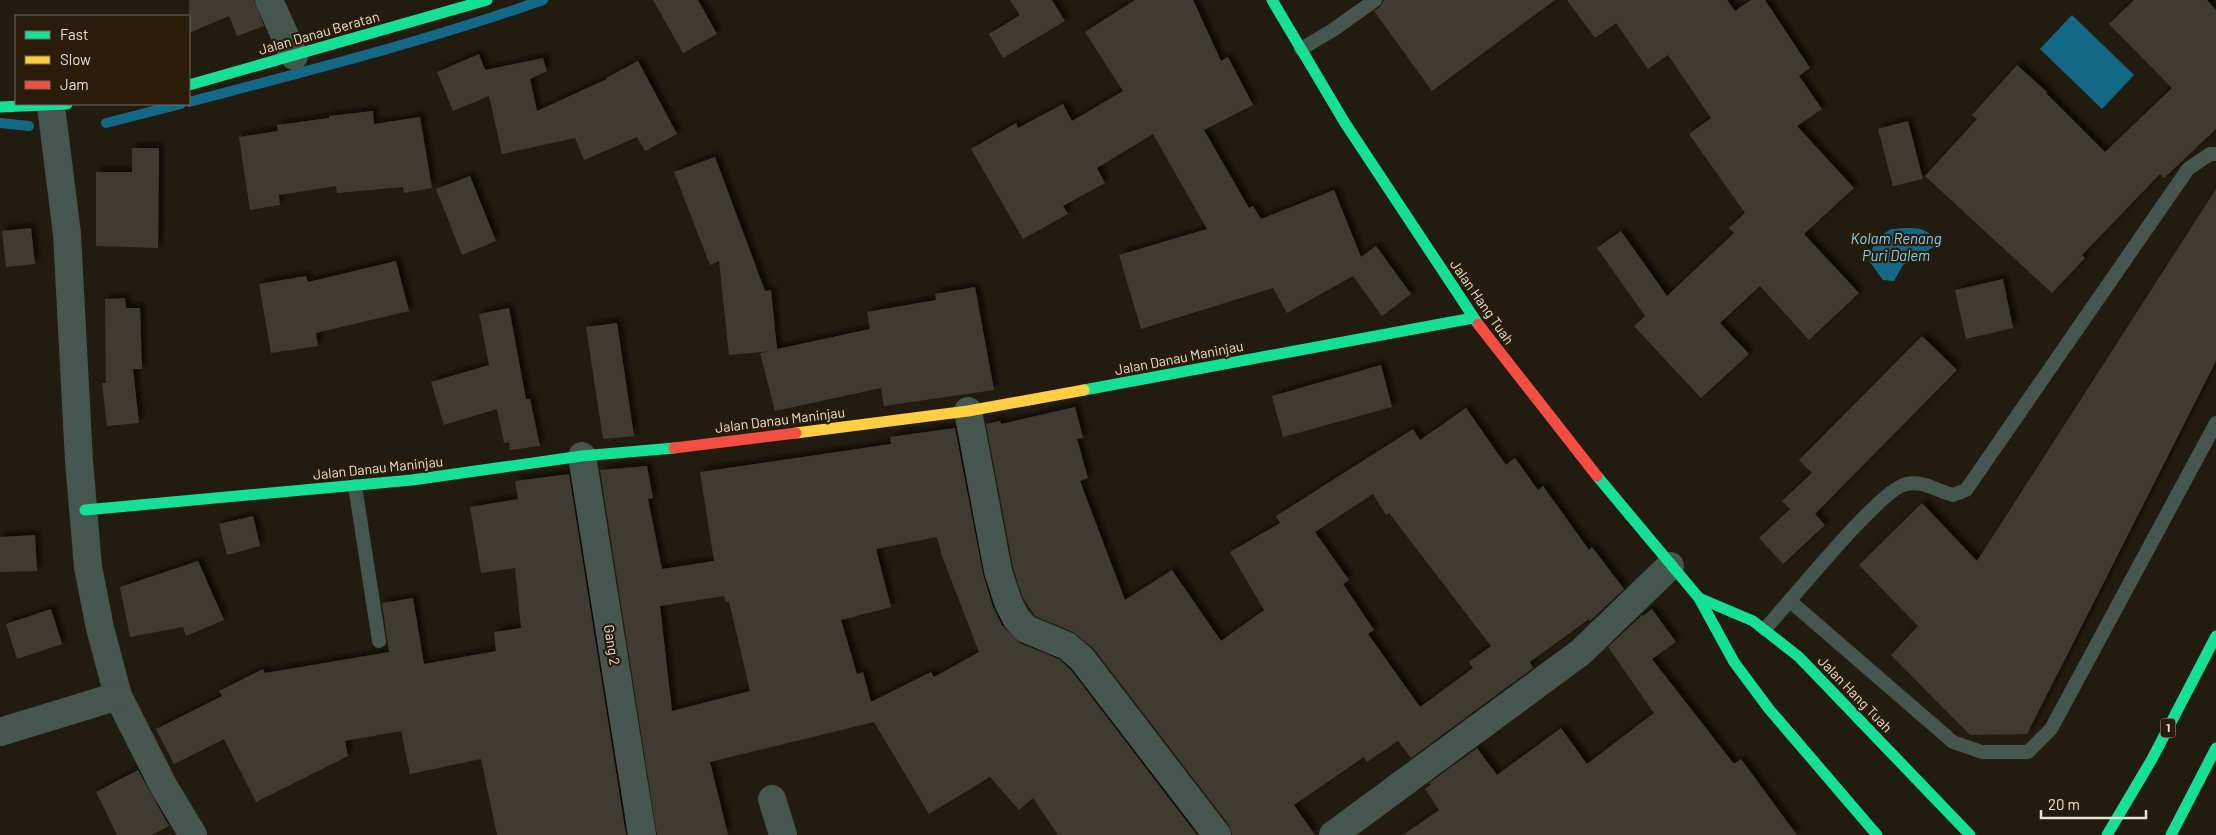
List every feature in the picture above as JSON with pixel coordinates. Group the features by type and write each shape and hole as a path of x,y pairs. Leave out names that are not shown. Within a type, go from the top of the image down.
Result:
{"main road":[{"name":"Jalan Danau Beratan","path":"190,84 294,56 487,0"},
{"name":"Jalan Hang Tuah","path":"1272,0 1346,123 1473,318 1519,379 1670,566 1700,598 1734,662 1840,794 1876,835"},
{"path":"0,107 59,105"},
{"name":"Jalan Danau Maninjau","path":"85,510 412,480 582,456 657,450 968,412 1473,318"},
{"name":"Jalan Hang Tuah","path":"1700,598 1753,621 1799,657 1970,835"},
{"name":"1","path":"2107,835 2152,759 2216,636"},
{"path":"2171,835 2216,748"}],"street":[{"path":"269,0 294,56"},
{"path":"59,105 78,443 85,510 88,567 100,628 118,696 164,787 193,835"},
{"path":"968,412 1002,587 1016,618 1026,629 1067,646 1082,659 1217,835"},
{"name":"Gang 2","path":"582,456 642,835"},
{"path":"1333,835 1581,652 1670,566"},
{"path":"0,732 118,696"},
{"path":"772,799 783,835"}],"lane":[{"path":"1301,50 1375,0"},
{"path":"1764,629 1875,504 1903,484 1918,482 1953,495 1966,490 2188,168 2210,154 2216,154"},
{"path":"1790,601 1953,742 1982,752 2028,752 2051,729 2216,423"},
{"path":"355,486 379,641"}],"water":[{"path":"2072,15 2134,75 2102,109 2040,49"},
{"name":"Kolam Renang Puri Dalem","path":"1912,228 1924,230 1939,244 1903,265 1894,281 1883,280 1869,261 1876,242 1891,229"}],"building":[{"path":"189,0 254,0 264,26 237,36 229,16 190,33"},
{"path":"653,0 698,0 717,34 683,53"},
{"path":"1010,0 1052,0 1065,21 1003,58 989,34 1020,15"},
{"path":"1135,0 1193,0 1221,61 1228,57 1253,105 1204,130 1249,208 1253,206 1261,219 1334,190 1361,257 1376,246 1411,294 1382,316 1353,276 1287,313 1273,288 1141,329 1119,255 1207,229 1153,134 1097,168 1105,183 1063,206 1068,214 1023,239 971,149 1016,123 1018,128 1063,104 1072,121 1123,91 1085,32"},
{"path":"1384,0 1555,0 1432,91 1374,11 1380,7"},
{"path":"1567,0 1727,0 1735,11 1751,0 1765,0 1810,68 1799,76 1822,109 1797,126 1854,188 1804,234 1859,293 1809,340 1760,286 1720,323 1749,354 1701,398 1634,326 1645,316 1597,248 1621,231 1667,296 1734,233 1729,228 1745,213 1689,134 1711,118 1668,55 1648,69 1616,23 1595,38"},
{"path":"2134,0 2207,0 2216,10 2216,129 2164,178 2160,174 2082,255 2085,258 2052,293 1925,176 1977,119 1972,115 2017,65 2047,92 2105,152 2172,88 2109,24"},
{"path":"479,54 485,70 543,58 547,71 530,79 537,111 607,79 638,61 677,134 645,151 637,137 584,160 575,138 502,154 489,96 453,111 437,72"},
{"path":"373,111 374,124 420,117 432,188 404,193 403,187 337,193 336,186 279,195 280,205 250,210 239,137 278,131 277,125"},
{"path":"1908,121 1923,179 1893,186 1878,129"},
{"path":"132,148 159,148 158,248 96,246 96,172 132,172"},
{"path":"715,157 765,291 771,290 777,349 870,329 867,312 936,300 935,294 975,287 994,390 884,406 881,388 775,411 760,353 771,351 729,355 719,261 710,265 674,172"},
{"path":"470,176 496,241 462,255 436,189"},
{"path":"2216,189 2216,361 2027,734 1970,735 1891,655 1918,626 1859,565 1922,503 1977,561"},
{"path":"31,228 35,264 6,267 2,231"},
{"path":"396,261 409,311 316,333 318,346 271,353 259,284 306,276 308,282"},
{"path":"2003,279 2013,328 1966,339 1955,290"},
{"path":"125,298 126,308 140,308 142,369 133,369 139,423 107,426 102,383 106,383 105,299"},
{"path":"509,308 526,399 530,399 540,446 510,450 509,442 504,443 497,409 444,425 431,382 489,365 479,314"},
{"path":"617,323 634,436 603,439 586,327"},
{"path":"1922,336 1957,370 1815,514 1825,525 1783,564 1759,538 1790,509 1782,501 1812,473 1799,460"},
{"path":"1381,365 1392,407 1283,437 1272,396"},
{"path":"1075,407 1083,438 1077,439 1088,478 1080,481 1125,600 1172,570 1221,641 1264,610 1230,552 1280,523 1276,516 1413,429 1420,440 1466,408 1506,465 1515,458 1538,490 1543,486 1589,550 1592,547 1624,589 1590,621 1589,619 1530,662 1533,668 1411,758 1398,741 1367,762 1364,757 1294,805 1315,835 1232,835 1229,825 1094,649 1073,632 1035,616 1022,596 1013,567 986,424 1000,421 1001,424","holes":["1373,494 1386,515 1389,513 1491,646 1469,662 1473,668 1420,707 1368,634 1374,630 1343,584 1349,580 1315,532"]},
{"path":"955,428 983,574 993,607 1002,625 1020,643 1059,659 1071,670 1197,835 1058,835 1033,798 1019,810 990,777 929,814 874,722 710,762 728,835 657,835 600,470 647,466 653,498 648,499 662,569 714,561 700,472 891,444 890,437","holes":["937,537 942,556 979,652 934,677 931,672 871,702 863,672 857,674 841,620 891,607 876,549","724,596 726,602 729,601 750,691 672,711 660,606"]},
{"path":"569,474 626,835 497,835 481,759 410,774 401,731 345,741 348,756 256,802 224,739 174,764 156,729 222,696 219,691 263,669 265,673 389,652 382,603 413,598 424,664 496,651 494,632 521,628 515,568 481,573 470,507 518,499 515,481"},
{"path":"253,516 260,546 227,555 219,524"},
{"path":"35,535 37,571 0,572 0,537"},
{"path":"198,561 224,620 186,636 183,627 130,637 120,587"},
{"path":"51,609 62,644 17,659 6,624"},
{"path":"1652,609 1676,642 1652,659 1734,764 1741,759 1797,835 1403,835 1439,810 1425,789 1431,785 1429,783 1477,748 1497,775 1561,728 1587,764 1654,713 1608,647 1642,615"},
{"path":"138,770 169,826 152,835 117,835 96,792"}],"waterway":[{"path":"190,102 411,42 543,0"},
{"path":"106,123 177,105"},
{"path":"0,123 29,126"}],"traffic: fast":[{"path":"190,85 487,0"},
{"path":"1272,0 1345,123 1478,324"},
{"path":"0,107 45,105"},
{"path":"1084,390 1473,318"},
{"path":"85,510 412,480 582,456 674,448"},
{"path":"1597,476 1699,598 1734,662 1769,709 1877,835"},
{"path":"1699,598 1753,621 1799,657 1970,835"},
{"path":"2107,835 2152,759 2216,636"},
{"path":"2171,835 2216,748"}],"traffic: slow":[{"path":"796,433 968,411 1084,390"}],"traffic: jam":[{"path":"1478,324 1597,476"},
{"path":"674,448 796,433"}]}
